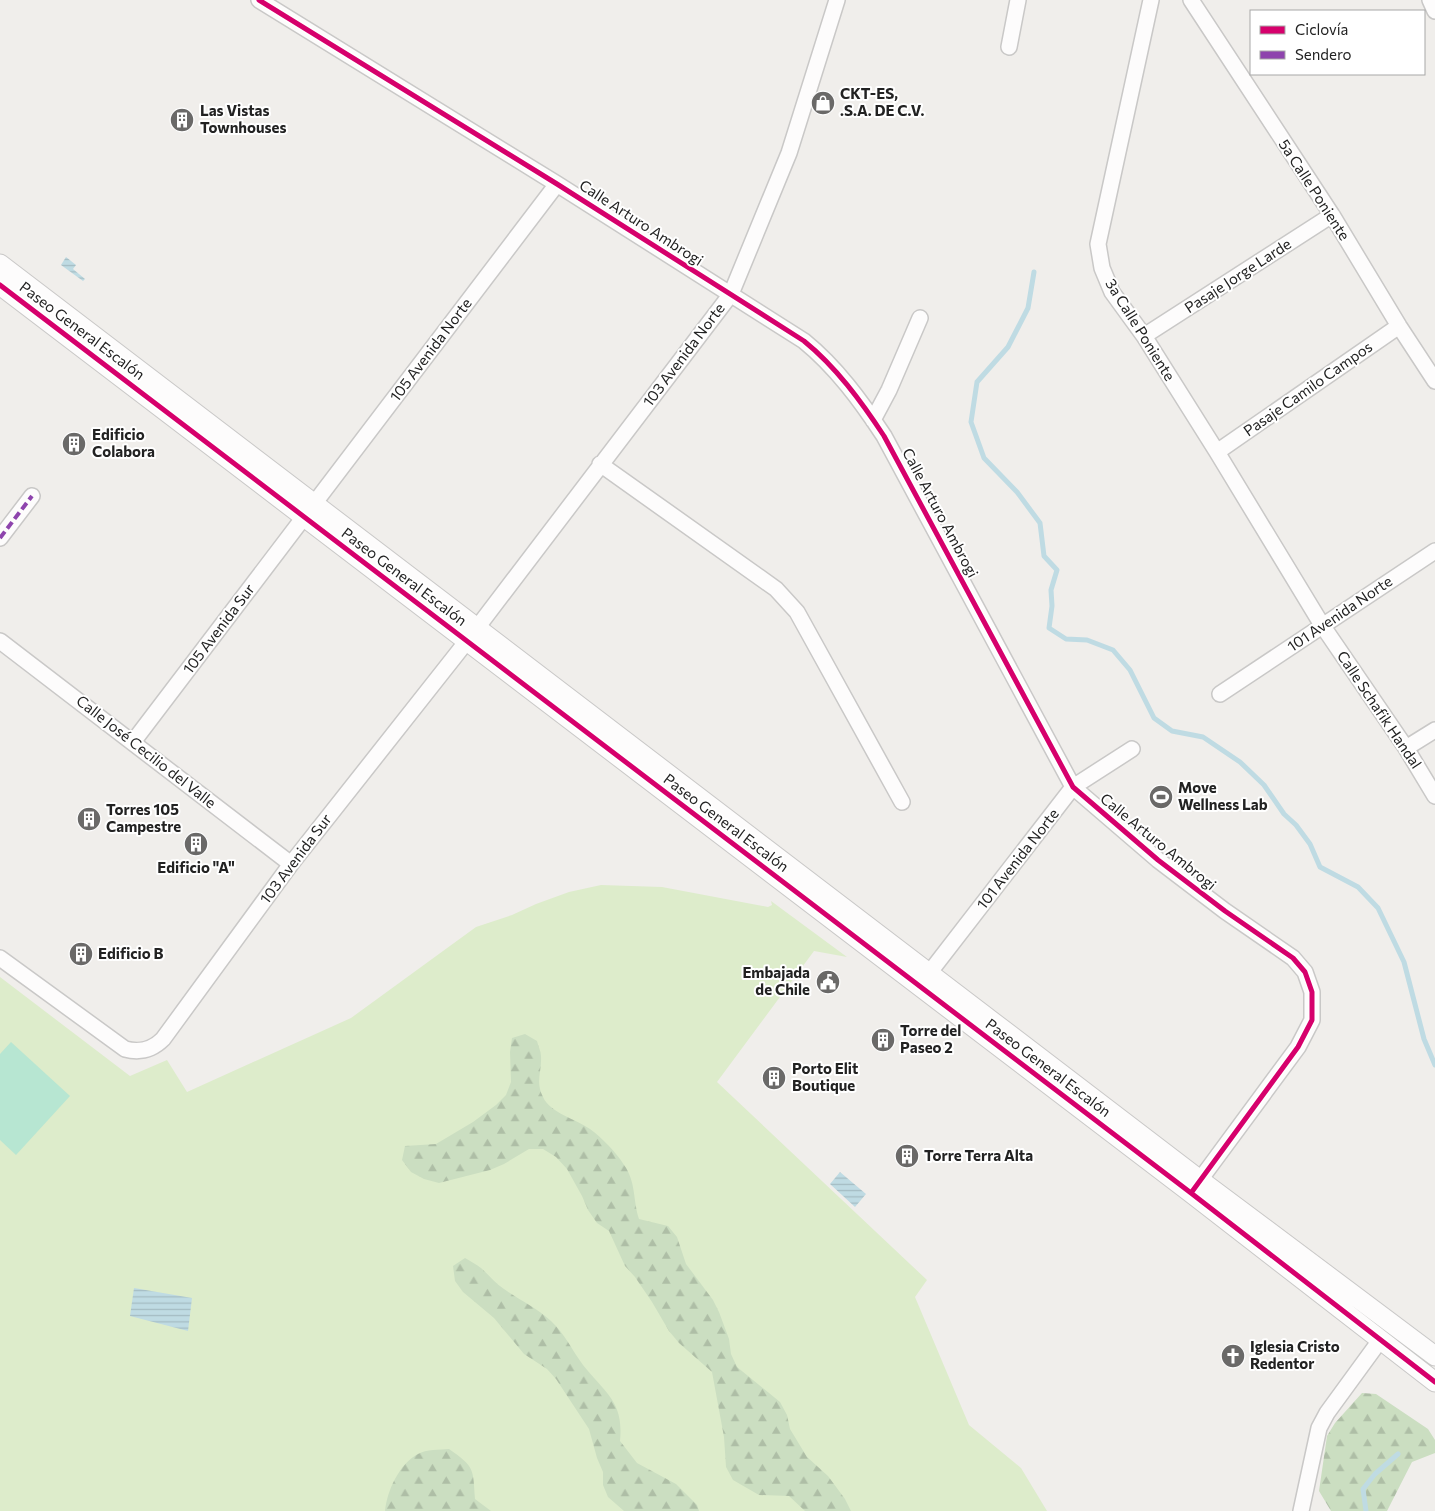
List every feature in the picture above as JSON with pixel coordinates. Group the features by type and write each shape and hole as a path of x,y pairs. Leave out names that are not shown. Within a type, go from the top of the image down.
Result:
{"street":[{"name":"Calle Arturo Ambrogi","path":"259,0 557,184 804,341 821,355 840,376 884,436 1073,787 1158,860 1225,911 1293,958 1305,972 1312,992 1312,1020 1298,1048 1195,1186"},
{"name":"103 Avenida Norte","path":"472,635 731,294 790,153 837,0"},
{"path":"1010,47 1018,0"},
{"name":"3a Calle Poniente","path":"1151,0 1098,244 1102,268 1112,292 1144,336 1322,625"},
{"name":"5a Calle Poniente","path":"1191,0 1332,215 1399,326 1435,381"},
{"path":"1430,0 1435,11"},
{"name":"105 Avenida Norte","path":"310,511 557,184"},
{"name":"Pasaje Jorge Larde","path":"1144,336 1332,215"},
{"name":"Paseo General Escalón","path":"0,264 310,511 1195,1186 1435,1356"},
{"name":"Paseo General Escalón","path":"0,284 310,511"},
{"path":"873,420 889,390 920,318"},
{"name":"Pasaje Camilo Campos","path":"1217,452 1399,326"},
{"path":"600,464 776,589 786,599 806,629 902,802"},
{"path":"0,538 32,496"},
{"name":"105 Avenida Sur","path":"133,742 310,511"},
{"name":"101 Avenida Norte","path":"1220,694 1435,551"},
{"name":"Calle Schafik Handal","path":"1322,625 1406,748 1435,796"},
{"name":"103 Avenida Sur","path":"0,958 115,1044 138,1052 154,1047 163,1039 291,864 472,635"},
{"name":"Calle José Cecilio del Valle","path":"0,641 291,864"},
{"path":"1406,748 1435,730"},
{"name":"101 Avenida Norte","path":"924,979 1073,787 1132,749"},
{"name":"Paseo General Escalón","path":"1195,1186 1435,1382"},
{"path":"1301,1511 1319,1428 1327,1413 1381,1339"}],"green space":[{"path":"601,885 662,887 768,907 772,905 771,901 847,957 814,951 717,1082 927,1280 915,1297 969,1425 1021,1468 1047,1511 0,1511 0,977 130,1076 167,1060 187,1092 351,1018 476,927 569,892"},
{"path":"525,1034 537,1041 540,1050 539,1086 546,1103 557,1112 590,1129 621,1160 631,1178 639,1219 668,1226 677,1237 686,1264 713,1300 719,1312 729,1339 731,1354 737,1367 780,1402 787,1415 790,1429 807,1457 828,1476 845,1499 851,1511 805,1511 789,1496 759,1495 733,1480 726,1467 724,1437 712,1372 679,1343 669,1331 652,1302 625,1266 609,1231 597,1223 588,1210 567,1169 556,1157 543,1149 529,1149 490,1170 439,1183 424,1179 411,1172 402,1160 405,1146 436,1144 473,1122 506,1095 511,1082 510,1052 512,1038"},
{"path":"11,1042 70,1096 16,1155 0,1140 0,1054"},
{"path":"465,1258 479,1267 501,1287 540,1312 556,1326 583,1365 611,1398 619,1416 620,1441 637,1463 676,1484 697,1505 699,1511 624,1511 608,1497 603,1485 603,1472 589,1429 556,1379 547,1369 524,1354 494,1318 463,1292 455,1281 453,1266"},
{"path":"1362,1393 1376,1394 1428,1429 1435,1440 1435,1453 1412,1462 1387,1511 1331,1511 1319,1491 1327,1436 1335,1423"},
{"path":"449,1449 468,1465 473,1475 475,1499 491,1511 385,1511 391,1487 405,1464 421,1452"}],"water":[{"path":"66,257 76,265 73,269 85,279 83,281 61,265"},
{"path":"840,1172 866,1194 855,1207 830,1184"},
{"path":"134,1288 192,1298 188,1331 130,1316"}],"waterway":[{"path":"1034,272 1028,308 1008,347 977,382 971,422 984,458 1017,492 1040,523 1044,556 1057,570 1051,590 1052,606 1049,628 1066,639 1087,640 1113,650 1130,670 1154,718 1172,731 1203,737 1240,762 1264,785 1284,814 1296,825 1310,844 1320,867 1358,887 1378,908 1404,962 1424,1039 1435,1065"},
{"path":"1366,1511 1363,1489 1375,1474 1398,1454"}],"marked path":[{"path":"0,538 32,496"}],"cycle path":[{"path":"259,0 557,184 804,341 827,362 857,397 884,436 1073,787 1158,860 1225,911 1293,958 1305,972 1312,992 1312,1020 1298,1047 1191,1193"},
{"path":"0,285 1191,1193 1435,1382"}],"place":[{"name":"CKT-ES, .S.A. DE C.V.","path":"823,103"},
{"name":"Las Vistas Townhouses","path":"182,120"},
{"name":"Edificio Colabora","path":"74,444"},
{"name":"Move Wellness Lab","path":"1161,797"},
{"name":"Torres 105 Campestre","path":"89,819"},
{"name":"Edificio \"A\"","path":"196,844"},
{"name":"Edificio B","path":"81,954"},
{"name":"Embajada de Chile","path":"828,982"},
{"name":"Torre del Paseo 2","path":"883,1040"},
{"name":"Porto Elit Boutique","path":"774,1078"},
{"name":"Torre Terra Alta","path":"907,1156"},
{"name":"Iglesia Cristo Redentor","path":"1233,1356"}]}
